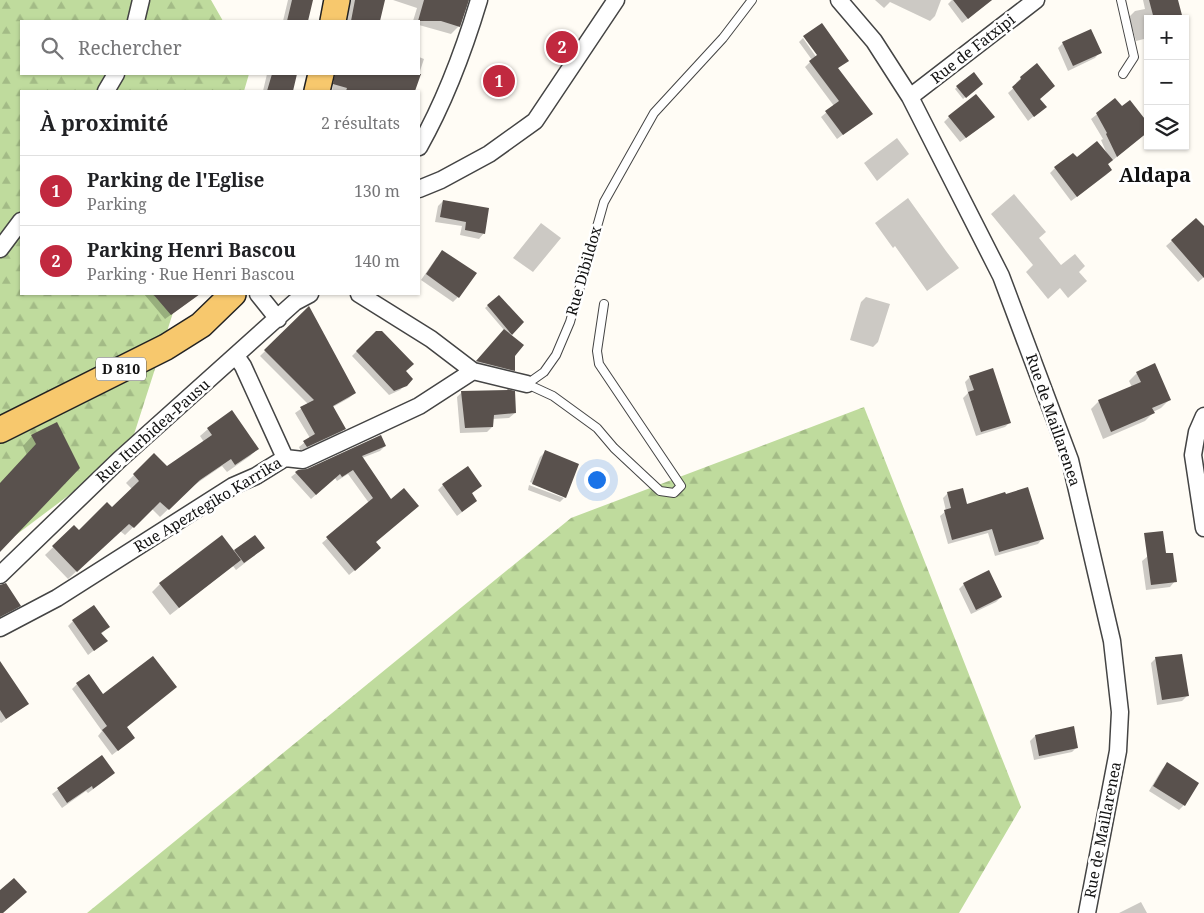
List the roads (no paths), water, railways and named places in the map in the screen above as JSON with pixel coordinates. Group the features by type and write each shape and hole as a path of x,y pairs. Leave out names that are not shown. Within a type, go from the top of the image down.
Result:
{"main road":[{"path":"332,20 337,0"},
{"path":"317,90 321,75"},
{"name":"D 810","path":"0,430 166,347 200,325 232,295"}],"street":[{"path":"136,20 141,0"},
{"path":"420,145 435,118 479,0"},
{"path":"420,189 441,180 489,154 535,121 616,0"},
{"name":"Rue de Maillarenea","path":"839,0 874,40 910,97 1002,276 1070,460 1112,641 1120,712 1118,750 1087,913"},
{"name":"Rue de Fatxipi","path":"910,97 1036,0"},
{"path":"107,90 115,75"},
{"path":"0,249 20,221"},
{"path":"259,295 278,319"},
{"name":"Rue Iturbidea-Pausu","path":"0,575 119,460 278,319 291,298 305,295"},
{"path":"361,295 431,339 473,371 527,384"},
{"path":"236,356 243,366 285,458"},
{"name":"Rue Apeztegiko Karrika","path":"0,628 57,598 233,486 256,476 285,458 302,460 419,406 473,371"},
{"path":"1204,416 1197,432 1193,455 1204,528"}],"lane":[{"name":"Rue Dibildox","path":"527,384 544,372 556,355 570,322 604,202 654,113 723,38 752,0"},
{"path":"1121,0 1134,57 1123,74"},
{"path":"527,384 553,396 597,428 614,448 660,491 674,492 681,486 598,364 597,351 604,304"}],"place":[{"name":"Parking Henri Bascou","path":"562,47"},
{"name":"Parking de l'Eglise","path":"499,81"}],"district":[{"name":"Aldapa","path":"1155,175"}]}
